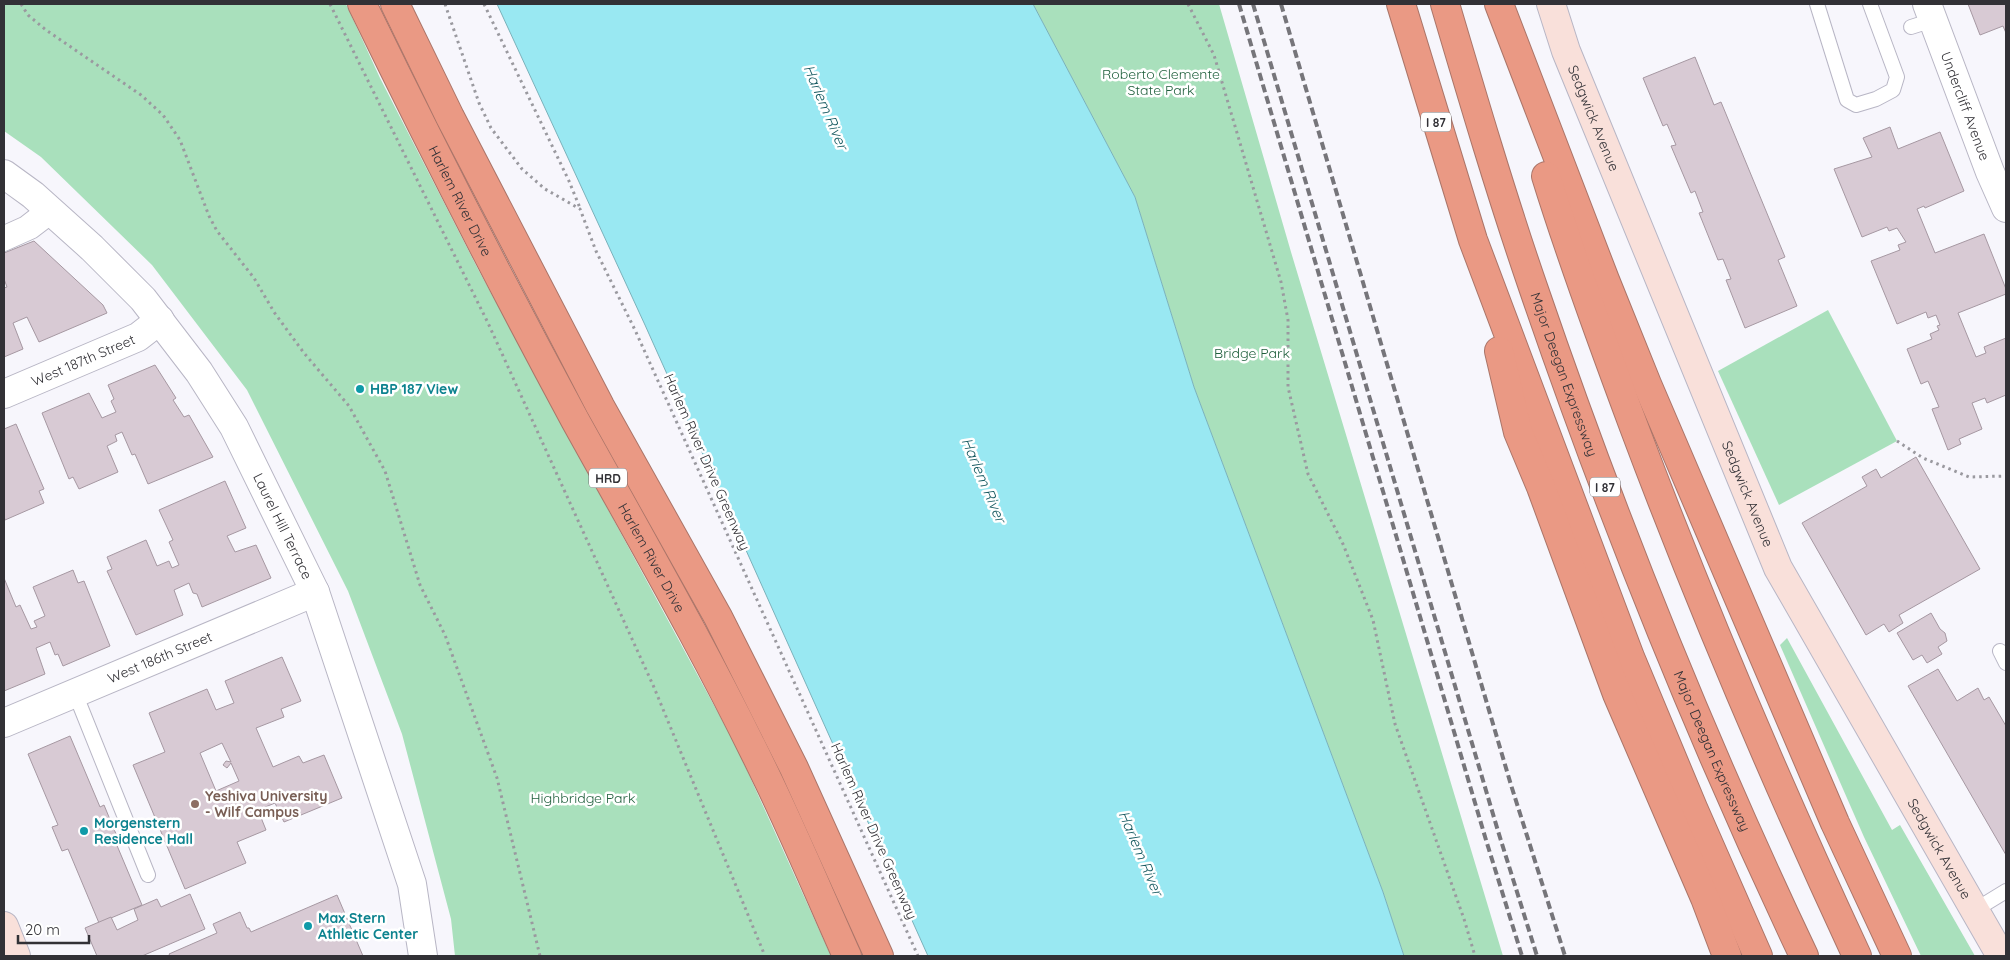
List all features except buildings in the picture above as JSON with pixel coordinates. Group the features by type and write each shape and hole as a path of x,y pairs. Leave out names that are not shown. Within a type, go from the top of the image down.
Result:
{"highway":[{"name":"Harlem River Drive","path":"362,4 424,132 484,249 702,649 769,780 847,956"},
{"name":"Harlem River Drive","path":"395,4 450,117 595,398 718,617 794,768 879,956"},
{"name":"I 87","path":"1400,4 1473,240 1630,657 1693,808 1758,956"},
{"name":"Major Deegan Expressway","path":"1445,4 1530,276 1621,529 1719,768 1804,956"},
{"path":"1491,4 1572,253 1654,479 1759,740 1857,956"},
{"path":"1499,4 1647,384 1831,814 1898,956"},
{"path":"1473,240 1518,432 1541,487 1618,694 1728,956"}],"main road":[{"name":"Sedgwick Avenue","path":"1551,4 1566,51 1774,560 2001,956"},
{"path":"4,926 16,956"}],"street":[{"name":"Undercliff Avenue","path":"1924,17 2006,208"},
{"name":"Laurel Hill Terrace","path":"4,174 92,248 143,299 199,372 234,427 315,592 412,884 424,956"},
{"name":"West 187th Street","path":"4,394 138,337 160,320"},
{"name":"West 186th Street","path":"4,723 315,592"}],"lane":[{"path":"1817,4 1847,100 1856,105 1876,100 1893,90 1897,77 1885,36 1870,4"},
{"path":"4,232 50,211"},
{"path":"4,244 33,232 50,211"},
{"path":"75,693 148,875"},
{"path":"1974,910 2006,891"}],"path":[{"path":"21,4 28,15 46,30 141,95 163,115 180,140 209,216 217,231 254,278 274,312 304,353 349,406 385,471 420,585 445,636 497,778 540,956"},
{"path":"330,4 488,323 653,685 765,956"},
{"path":"446,4 480,103 491,128 506,150 528,174 545,189 580,209"},
{"name":"Harlem River Drive Greenway","path":"484,4 569,181 596,251 635,330 918,956"},
{"path":"1188,4 1214,55 1281,282 1288,320 1288,387 1308,474 1344,544 1373,620 1395,724 1464,918 1475,956"},
{"path":"1897,441 1923,458 1969,477 2006,476"}],"green space":[{"name":"Highbridge Park","path":"4,4 346,4 380,78 478,269 736,746 831,956 455,956 451,919 402,734 348,591 247,390 152,265 41,157 4,131"},
{"name":"Bridge Park","path":"1033,4 1219,4 1291,252 1503,956 1404,956 1383,892 1194,387 1135,197"},
{"path":"1828,310 1897,441 1779,505 1718,371"},
{"path":"1787,638 1892,830 1900,825 1975,956 1921,956 1864,837 1780,645"}],"water":[{"name":"Harlem River","path":"497,4 1033,4 1135,197 1194,387 1383,892 1404,956 928,956 645,325"}],"railway":[{"path":"1239,4 1522,956"},
{"path":"1253,4 1498,831 1537,956"},
{"path":"1281,4 1511,785 1565,956"}],"place":[{"name":"HBP 187 View","path":"360,389"},
{"name":"Yeshiva University - Wilf Campus","path":"195,804"},
{"name":"Morgenstern Residence Hall","path":"84,831"},
{"name":"Max Stern Athletic Center","path":"308,926"}],"park label":[{"name":"Roberto Clemente State Park","path":"1161,82"}]}
